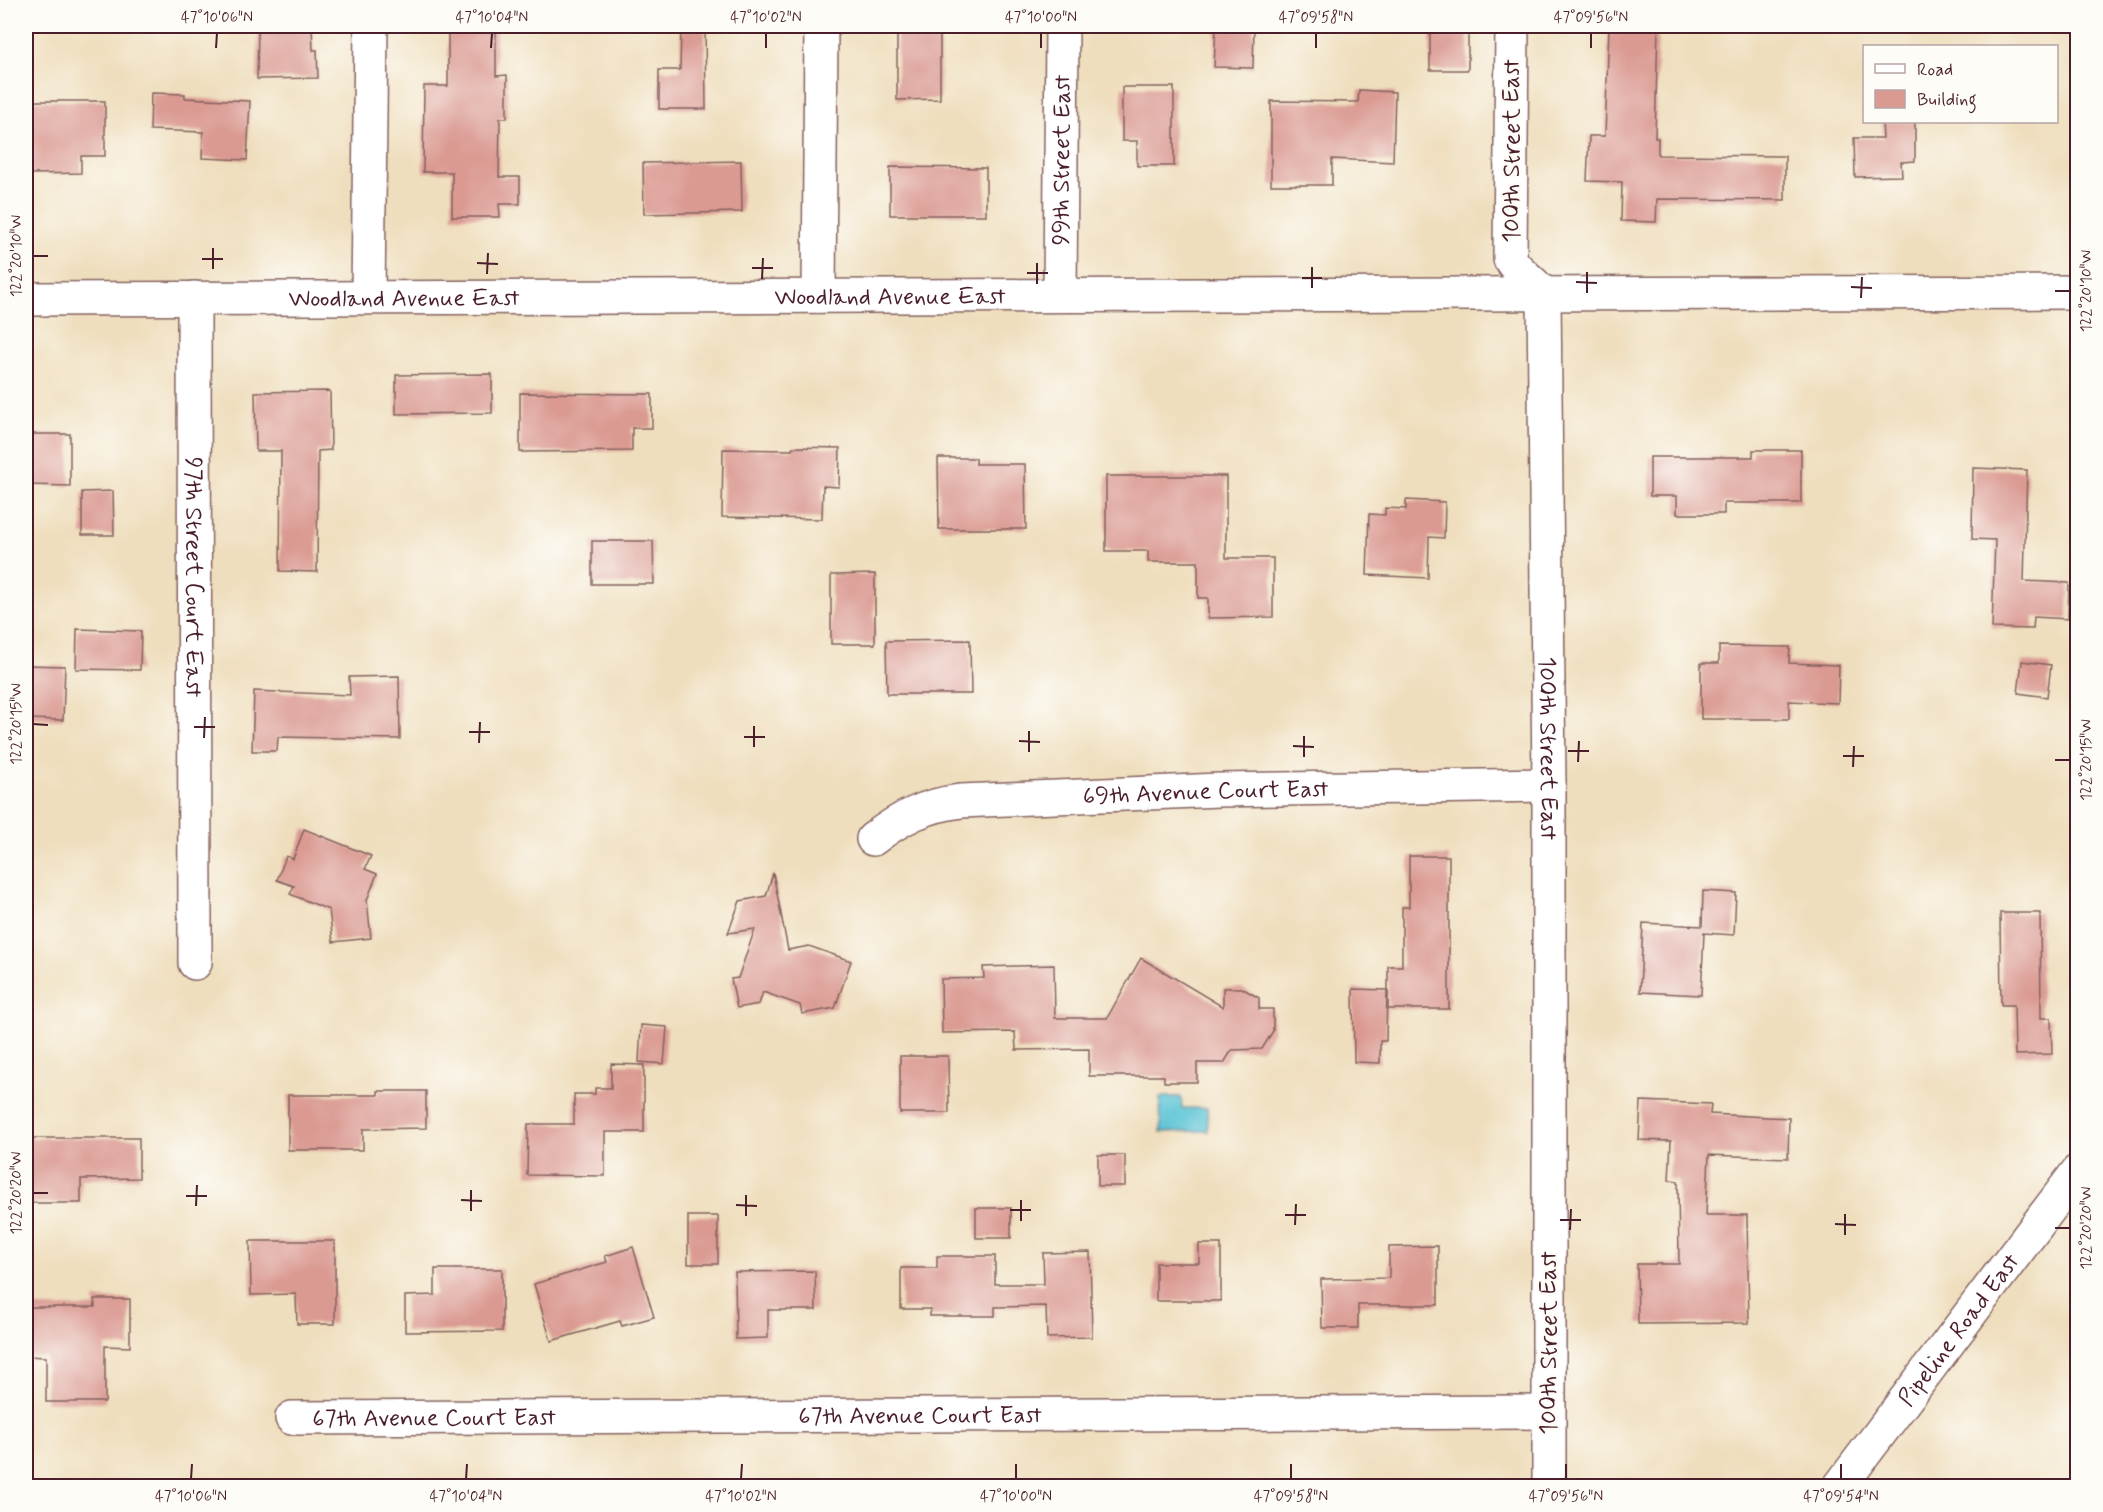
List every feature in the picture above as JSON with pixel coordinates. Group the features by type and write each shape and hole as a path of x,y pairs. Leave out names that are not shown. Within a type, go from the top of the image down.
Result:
{"street":[{"path":"368,297 371,26"},
{"path":"819,296 821,26"},
{"name":"99th Street East","path":"1060,295 1062,26"},
{"name":"100th Street East","path":"1512,26 1510,259 1516,268 1536,284 1544,295 1549,785 1549,1486"},
{"name":"Woodland Avenue East","path":"26,299 2078,292"},
{"name":"97th Street Court East","path":"194,298 195,963"},
{"name":"69th Avenue Court East","path":"873,840 911,814 927,807 960,801 1219,790 1549,785"},
{"name":"Pipeline Road East","path":"1840,1486 2078,1171"},
{"name":"67th Avenue Court East","path":"292,1418 1548,1412"}],"water":[{"path":"1160,1097 1181,1097 1182,1108 1207,1108 1208,1131 1161,1132"}],"building":[{"path":"258,26 312,26 313,50 317,50 318,78 257,79"},
{"path":"681,26 705,26 706,109 659,109 659,70 680,70"},
{"path":"897,26 940,26 940,99 897,100"},
{"path":"1216,26 1254,26 1253,68 1214,67"},
{"path":"1430,26 1468,26 1468,70 1430,70"},
{"path":"1609,26 1658,26 1655,138 1658,138 1658,155 1785,156 1785,200 1657,199 1656,222 1621,221 1622,182 1587,181 1589,136 1605,136"},
{"path":"448,29 496,29 496,76 507,75 507,118 500,118 499,177 520,177 520,204 499,204 500,217 452,217 452,172 423,172 424,86 448,86"},
{"path":"1122,87 1174,87 1174,166 1137,166 1137,141 1122,141"},
{"path":"1359,90 1395,92 1393,162 1332,159 1332,185 1271,185 1271,101 1358,102"},
{"path":"151,93 185,94 185,98 250,101 247,160 202,158 203,132 150,130"},
{"path":"26,101 105,101 105,156 81,156 81,173 30,174 30,144 26,144"},
{"path":"1882,123 1915,123 1915,161 1901,162 1902,176 1855,177 1854,138 1883,138"},
{"path":"741,161 742,212 644,214 643,163"},
{"path":"890,167 986,168 986,215 890,215"},
{"path":"492,374 492,413 396,414 396,375"},
{"path":"330,391 331,450 318,451 317,572 280,571 281,451 256,451 255,392"},
{"path":"520,393 652,394 652,428 632,428 632,451 520,452"},
{"path":"26,434 70,434 70,486 26,485"},
{"path":"793,447 840,448 839,487 823,486 822,519 722,517 723,449 792,450"},
{"path":"1753,450 1801,450 1801,503 1724,503 1724,514 1677,514 1677,496 1650,496 1650,457 1753,457"},
{"path":"938,458 976,458 976,464 1025,464 1026,529 939,529"},
{"path":"1973,468 2027,470 2024,581 2069,583 2068,619 2034,617 2033,629 1992,628 1995,540 1972,539"},
{"path":"1106,476 1226,476 1226,558 1273,558 1273,617 1208,618 1208,598 1198,598 1198,562 1148,562 1148,551 1106,551"},
{"path":"113,491 114,535 82,535 82,492"},
{"path":"1406,500 1445,502 1444,538 1429,537 1428,578 1367,575 1369,514 1385,515 1385,508 1406,509"},
{"path":"592,541 653,541 654,584 592,584"},
{"path":"875,574 875,644 831,644 831,575"},
{"path":"77,629 141,631 140,670 76,669"},
{"path":"970,640 971,694 887,694 886,641"},
{"path":"1719,646 1790,647 1789,663 1839,665 1838,703 1789,701 1789,719 1701,719 1701,663 1719,663"},
{"path":"2022,661 2051,665 2047,697 2018,693"},
{"path":"26,665 65,666 63,720 26,719"},
{"path":"399,676 400,739 278,737 277,751 252,751 254,691 350,695 349,677"},
{"path":"304,829 371,856 365,869 377,874 367,900 371,938 333,942 329,910 290,894 294,886 277,880 286,856 293,859"},
{"path":"1409,856 1449,856 1449,1009 1388,1009 1388,966 1402,966 1402,907 1409,907"},
{"path":"773,873 788,950 809,946 851,961 835,1008 802,1014 800,1005 763,992 759,1004 737,1008 731,979 738,978 755,929 728,933 740,901 766,896"},
{"path":"1703,891 1736,893 1734,935 1704,933 1701,995 1640,992 1643,923 1702,926"},
{"path":"2000,913 2040,913 2041,1018 2051,1018 2052,1054 2015,1055 2014,1005 2001,1005"},
{"path":"1141,958 1223,1007 1223,988 1242,988 1259,998 1259,1009 1273,1009 1273,1031 1262,1049 1232,1050 1224,1063 1197,1063 1197,1082 1164,1082 1164,1076 1089,1076 1089,1049 1016,1050 1015,1032 942,1033 941,979 984,978 983,967 1054,965 1055,1018 1107,1018"},
{"path":"1353,989 1387,990 1386,1041 1380,1041 1380,1063 1354,1062"},
{"path":"641,1025 667,1027 664,1064 639,1062"},
{"path":"900,1056 948,1056 949,1113 900,1113"},
{"path":"611,1064 644,1065 644,1132 605,1132 605,1176 527,1175 528,1124 574,1124 574,1094 595,1094 595,1088 611,1088"},
{"path":"378,1091 426,1091 426,1128 363,1129 363,1150 288,1150 288,1095 378,1095"},
{"path":"1641,1101 1711,1104 1710,1114 1789,1118 1788,1158 1709,1155 1706,1215 1747,1215 1749,1323 1638,1324 1637,1264 1679,1264 1678,1181 1669,1180 1671,1141 1639,1140"},
{"path":"26,1138 139,1138 139,1178 81,1179 81,1203 26,1203"},
{"path":"1098,1155 1125,1155 1125,1186 1098,1186"},
{"path":"976,1208 1011,1208 1011,1238 976,1238"},
{"path":"688,1216 718,1216 718,1264 688,1264"},
{"path":"250,1241 335,1241 335,1324 297,1324 296,1294 251,1295"},
{"path":"1199,1244 1221,1244 1221,1301 1156,1301 1156,1263 1199,1263"},
{"path":"1438,1246 1438,1305 1358,1305 1358,1328 1322,1328 1321,1279 1389,1278 1389,1247"},
{"path":"633,1247 654,1317 622,1326 620,1321 551,1341 534,1284 607,1262 605,1256"},
{"path":"1090,1252 1092,1337 1047,1338 1046,1306 995,1307 995,1316 930,1316 930,1309 901,1309 901,1268 937,1268 937,1256 995,1256 995,1284 1044,1284 1043,1253"},
{"path":"435,1269 502,1269 502,1331 405,1332 405,1296 435,1295"},
{"path":"815,1271 816,1310 768,1310 768,1338 736,1339 735,1272"},
{"path":"94,1299 130,1299 130,1347 105,1346 105,1402 46,1402 46,1357 26,1356 26,1307 95,1307"}]}
